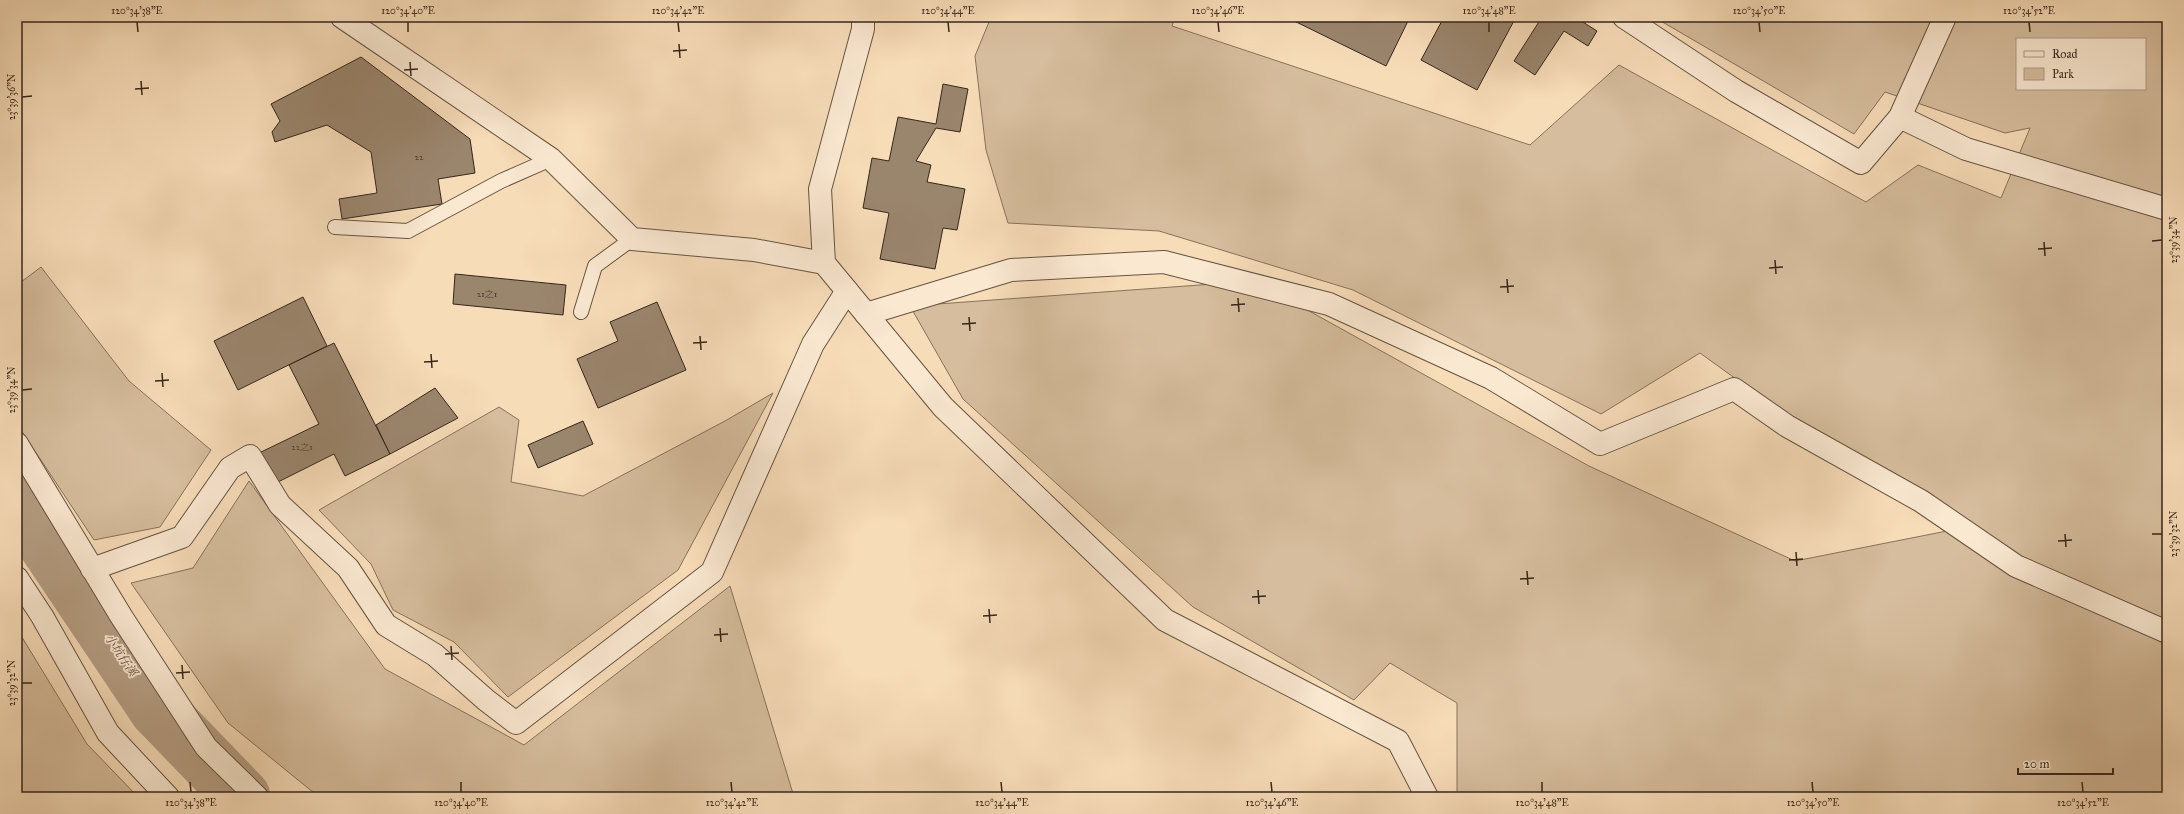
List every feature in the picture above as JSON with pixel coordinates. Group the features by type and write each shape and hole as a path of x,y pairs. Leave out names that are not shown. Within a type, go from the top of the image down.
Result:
{"street":[{"path":"342,17 551,159 632,239 754,250 824,263"},
{"path":"863,17 863,29 820,189 824,263 943,407 1165,620 1398,741 1427,797"},
{"path":"1624,17 1736,91 1861,163 1900,117 1945,17"},
{"path":"1900,117 1966,149 2167,209"},
{"path":"866,314 1011,270 1164,262 1329,304 1491,378 1600,444 1734,389 1787,426 1921,501 2016,566 2167,632"},
{"path":"92,569 182,538 230,468 250,456 280,505 348,568 386,625 435,655 516,723 712,572 813,344 847,291"},
{"path":"17,444 92,569 206,746 257,797"},
{"path":"17,578 42,616 108,733 168,797"}],"lane":[{"path":"335,227 408,231 502,181 551,159"},
{"path":"581,312 595,266 632,239"}],"green space":[{"path":"991,17 1175,17 1172,26 1530,145 1619,65 1866,202 1918,165 2001,198 2030,128 2005,133 1885,92 1854,134 1654,17 2167,17 2167,797 1457,797 1457,703 1390,663 1354,700 1193,607 963,399 910,306 1255,281 1589,466 1795,561 1947,531 1700,353 1601,414 1353,290 1159,231 1008,223 986,150 975,56"},
{"path":"41,267 129,381 211,450 160,527 94,540 17,424 17,285"},
{"path":"773,393 678,570 508,697 454,642 393,610 371,564 319,510 499,407 519,420 511,482 583,496 725,421"},
{"path":"249,481 385,669 524,745 730,586 794,797 319,797 228,723 131,583 193,568"},
{"path":"17,629 87,744 138,797 17,797"}],"building":[{"path":"1286,17 1410,17 1386,66"},
{"path":"1444,17 1516,17 1477,90 1421,60"},
{"path":"1542,17 1575,17 1597,31 1588,46 1564,31 1535,75 1514,61"},
{"path":"361,57 470,139 475,173 438,179 442,204 342,219 339,199 377,193 371,152 327,125 275,142 272,132 280,121 271,104"},
{"path":"943,84 968,89 960,132 936,128 916,161 931,165 927,182 965,189 957,230 943,228 935,269 880,259 889,213 863,208 872,158 889,161 898,117 936,124"},
{"path":"455,274 566,285 563,315 453,304"},
{"path":"303,297 327,346 238,390 214,341"},
{"path":"657,302 686,370 598,408 577,359 618,341 610,322"},
{"path":"334,343 390,454 345,476 334,454 274,484 259,453 319,424 289,365"},
{"path":"435,388 458,418 390,454 376,425"},
{"path":"583,421 593,444 538,468 528,445"}],"waterway":[{"name":"小坑仔溪","path":"17,500 158,710 242,797"}]}
